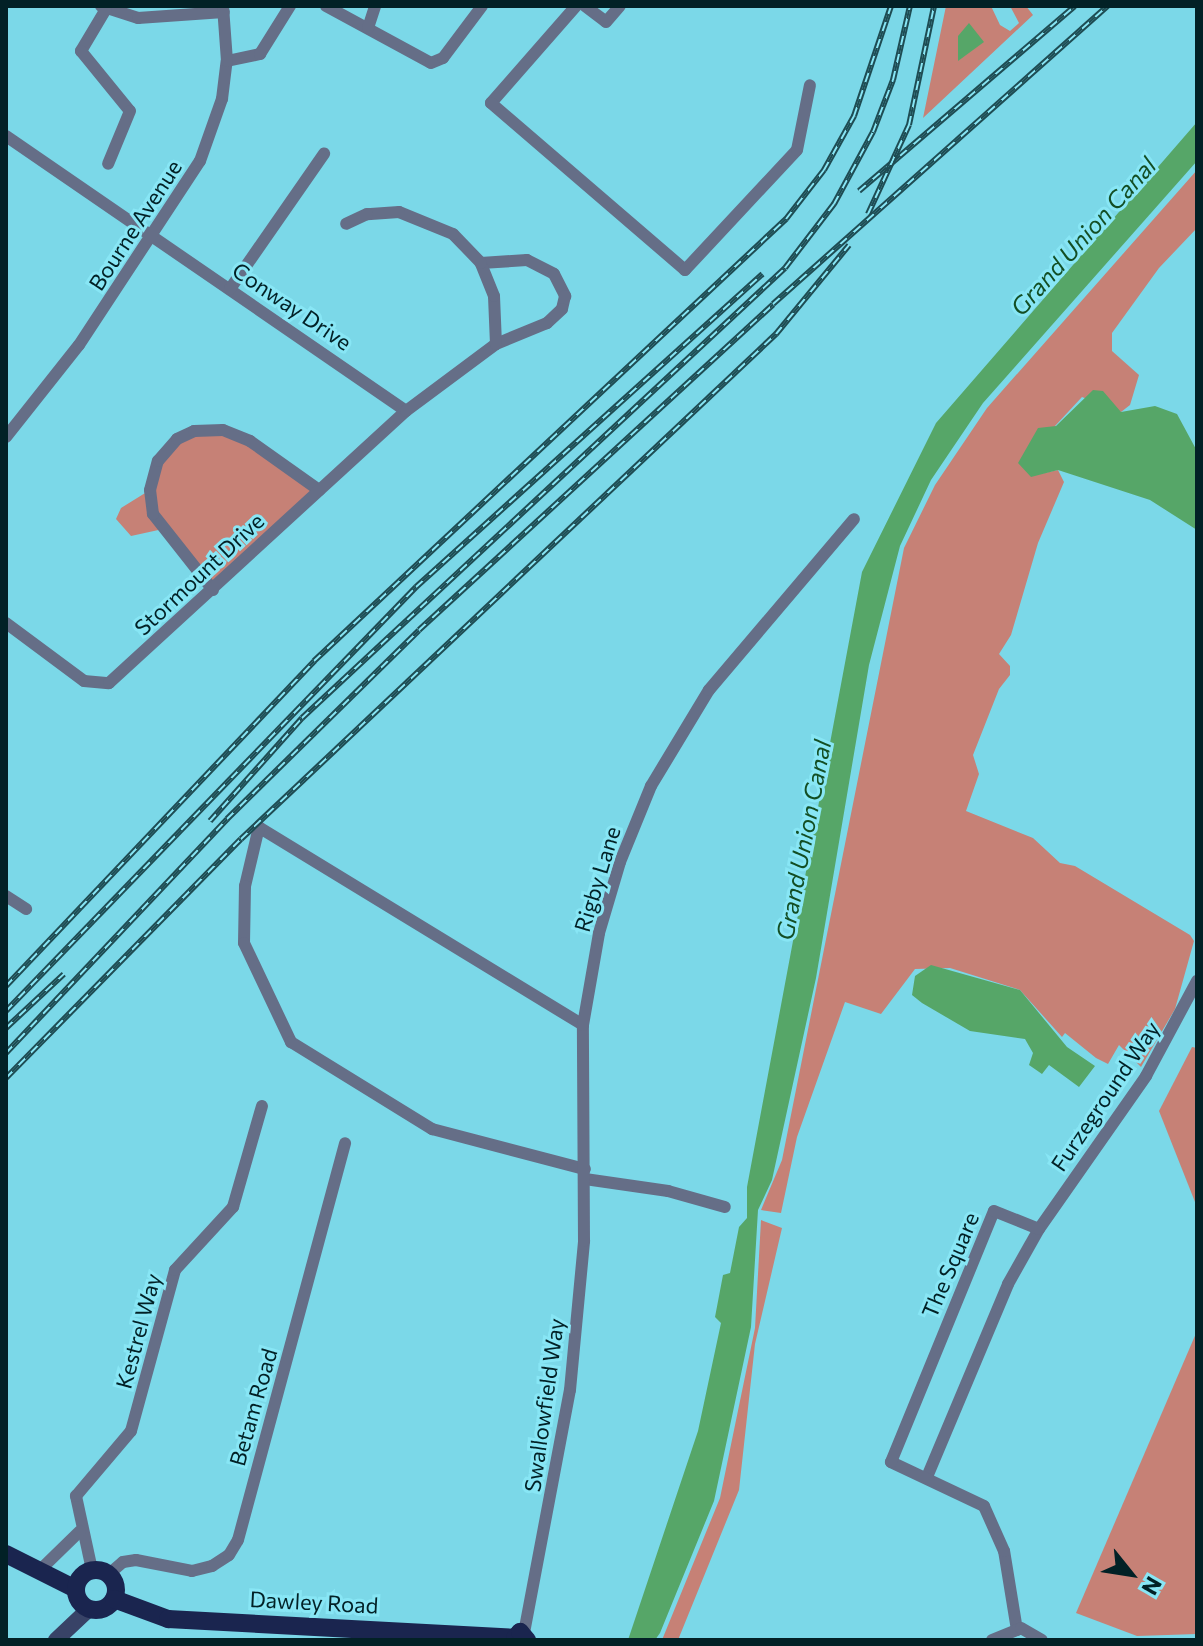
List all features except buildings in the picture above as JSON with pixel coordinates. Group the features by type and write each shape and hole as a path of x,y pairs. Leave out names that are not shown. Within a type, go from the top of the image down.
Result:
{"main road":[{"path":"6,1554 76,1589 89,1609 101,1609 114,1599 116,1586 101,1572 76,1589"},
{"name":"Dawley Road","path":"114,1599 168,1619 520,1638"}],"street":[{"path":"227,61 260,54 290,6"},
{"path":"326,6 431,63 443,58 482,6"},
{"path":"368,28 375,6"},
{"path":"576,6 491,103 685,270 797,150 810,85"},
{"path":"585,6 606,22 620,6"},
{"path":"108,164 130,111 81,51 103,8 138,18 224,9"},
{"name":"Bourne Avenue","path":"6,437 79,345 153,236 211,136 227,61 224,9"},
{"name":"Conway Drive","path":"6,136 406,411"},
{"path":"230,289 324,154"},
{"path":"346,224 367,214 420,217 453,234 481,263 496,308 496,344"},
{"name":"Stormount Drive","path":"6,623 84,681 109,683 406,411 496,344 547,323 562,309 565,296 554,274 527,260 481,263"},
{"path":"213,590 153,514 150,490 158,461 177,439 194,431 223,430 250,441 319,490"},
{"name":"Rigby Lane","path":"585,1174 583,1025 599,933 620,862 651,786 709,690 854,519"},
{"path":"583,1025 259,827 245,886 244,943 291,1042 432,1129 541,1158 585,1174 668,1191 725,1207"},
{"path":"6,896 26,909"},
{"name":"Furzeground Way","path":"1039,1229 1146,1076 1197,981"},
{"name":"Kestrel Way","path":"101,1572 80,1531 76,1496 131,1431 175,1270 233,1207 262,1106"},
{"name":"Betam Road","path":"101,1572 136,1560 202,1569 229,1555 238,1540 345,1143"},
{"name":"Swallowfield Way","path":"520,1638 564,1435 585,1174"},
{"name":"The Square","path":"1017,1630 991,1521 979,1501 891,1462 994,1211 1039,1229"},
{"path":"927,1477 1008,1284 1039,1229"},
{"path":"39,1571 80,1531"},
{"path":"56,1640 89,1609"},
{"path":"992,1640 1017,1630 1042,1640"}],"shaded area":[{"path":"946,6 991,6 1000,25 1010,31 1019,23 1010,6 1026,6 1033,15 923,118"},
{"path":"969,23 984,42 958,61 958,36"},
{"path":"1197,122 1197,161 983,403 931,480 900,546 869,665 816,978 772,1180 758,1210 751,1327 714,1501 660,1633 655,1640 628,1640 698,1431 721,1323 715,1317 723,1275 730,1273 739,1227 747,1218 747,1187 862,572 936,423"},
{"path":"1197,170 1197,228 1159,268 1112,333 1112,351 1139,375 1130,405 1121,412 1082,397 1055,426 1031,476 1058,470 1064,482 1038,543 1011,635 999,654 1010,666 1010,675 999,689 973,755 979,774 966,811 1033,838 1060,863 1075,866 1190,935 1194,941 1175,1009 1141,1067 1119,1045 1108,1064 1096,1058 1065,1033 1062,1037 1020,990 950,968 915,969 881,1014 845,1002 797,1137 781,1213 761,1210 782,1160 904,548 935,485 987,408"},
{"path":"1093,390 1103,391 1121,412 1155,406 1177,414 1197,451 1197,530 1150,500 1058,470 1031,477 1018,463 1038,428 1056,426"},
{"path":"223,430 319,490 213,590 163,529 131,536 116,519 121,508 150,490 158,461 177,439"},
{"path":"931,965 1020,990 1067,1047 1095,1066 1079,1087 1049,1065 1042,1074 1029,1065 1033,1053 1025,1039 970,1031 922,1003 912,995 915,976"},
{"path":"1192,1047 1197,1048 1197,1207 1159,1111"},
{"path":"761,1220 782,1228 755,1344 739,1490 678,1640 662,1640 720,1498 755,1328"},
{"path":"1197,1331 1197,1634 1137,1636 1076,1613"}],"railway":[{"path":"6,986 314,661 786,219 824,170 854,116 891,6"},
{"path":"210,821 302,718 785,268 834,204 873,132 893,80 910,6"},
{"path":"868,214 909,125 934,6"},
{"path":"859,191 1075,6"},
{"path":"6,1053 227,819 419,630 773,304 1108,6"},
{"path":"6,1078 241,839 776,334 849,245"},
{"path":"6,1011 416,587 763,274"},
{"path":"6,1028 64,974"}],"water label":[{"name":"Grand Union Canal","path":"1083,236"},
{"name":"Grand Union Canal","path":"803,840"}]}
